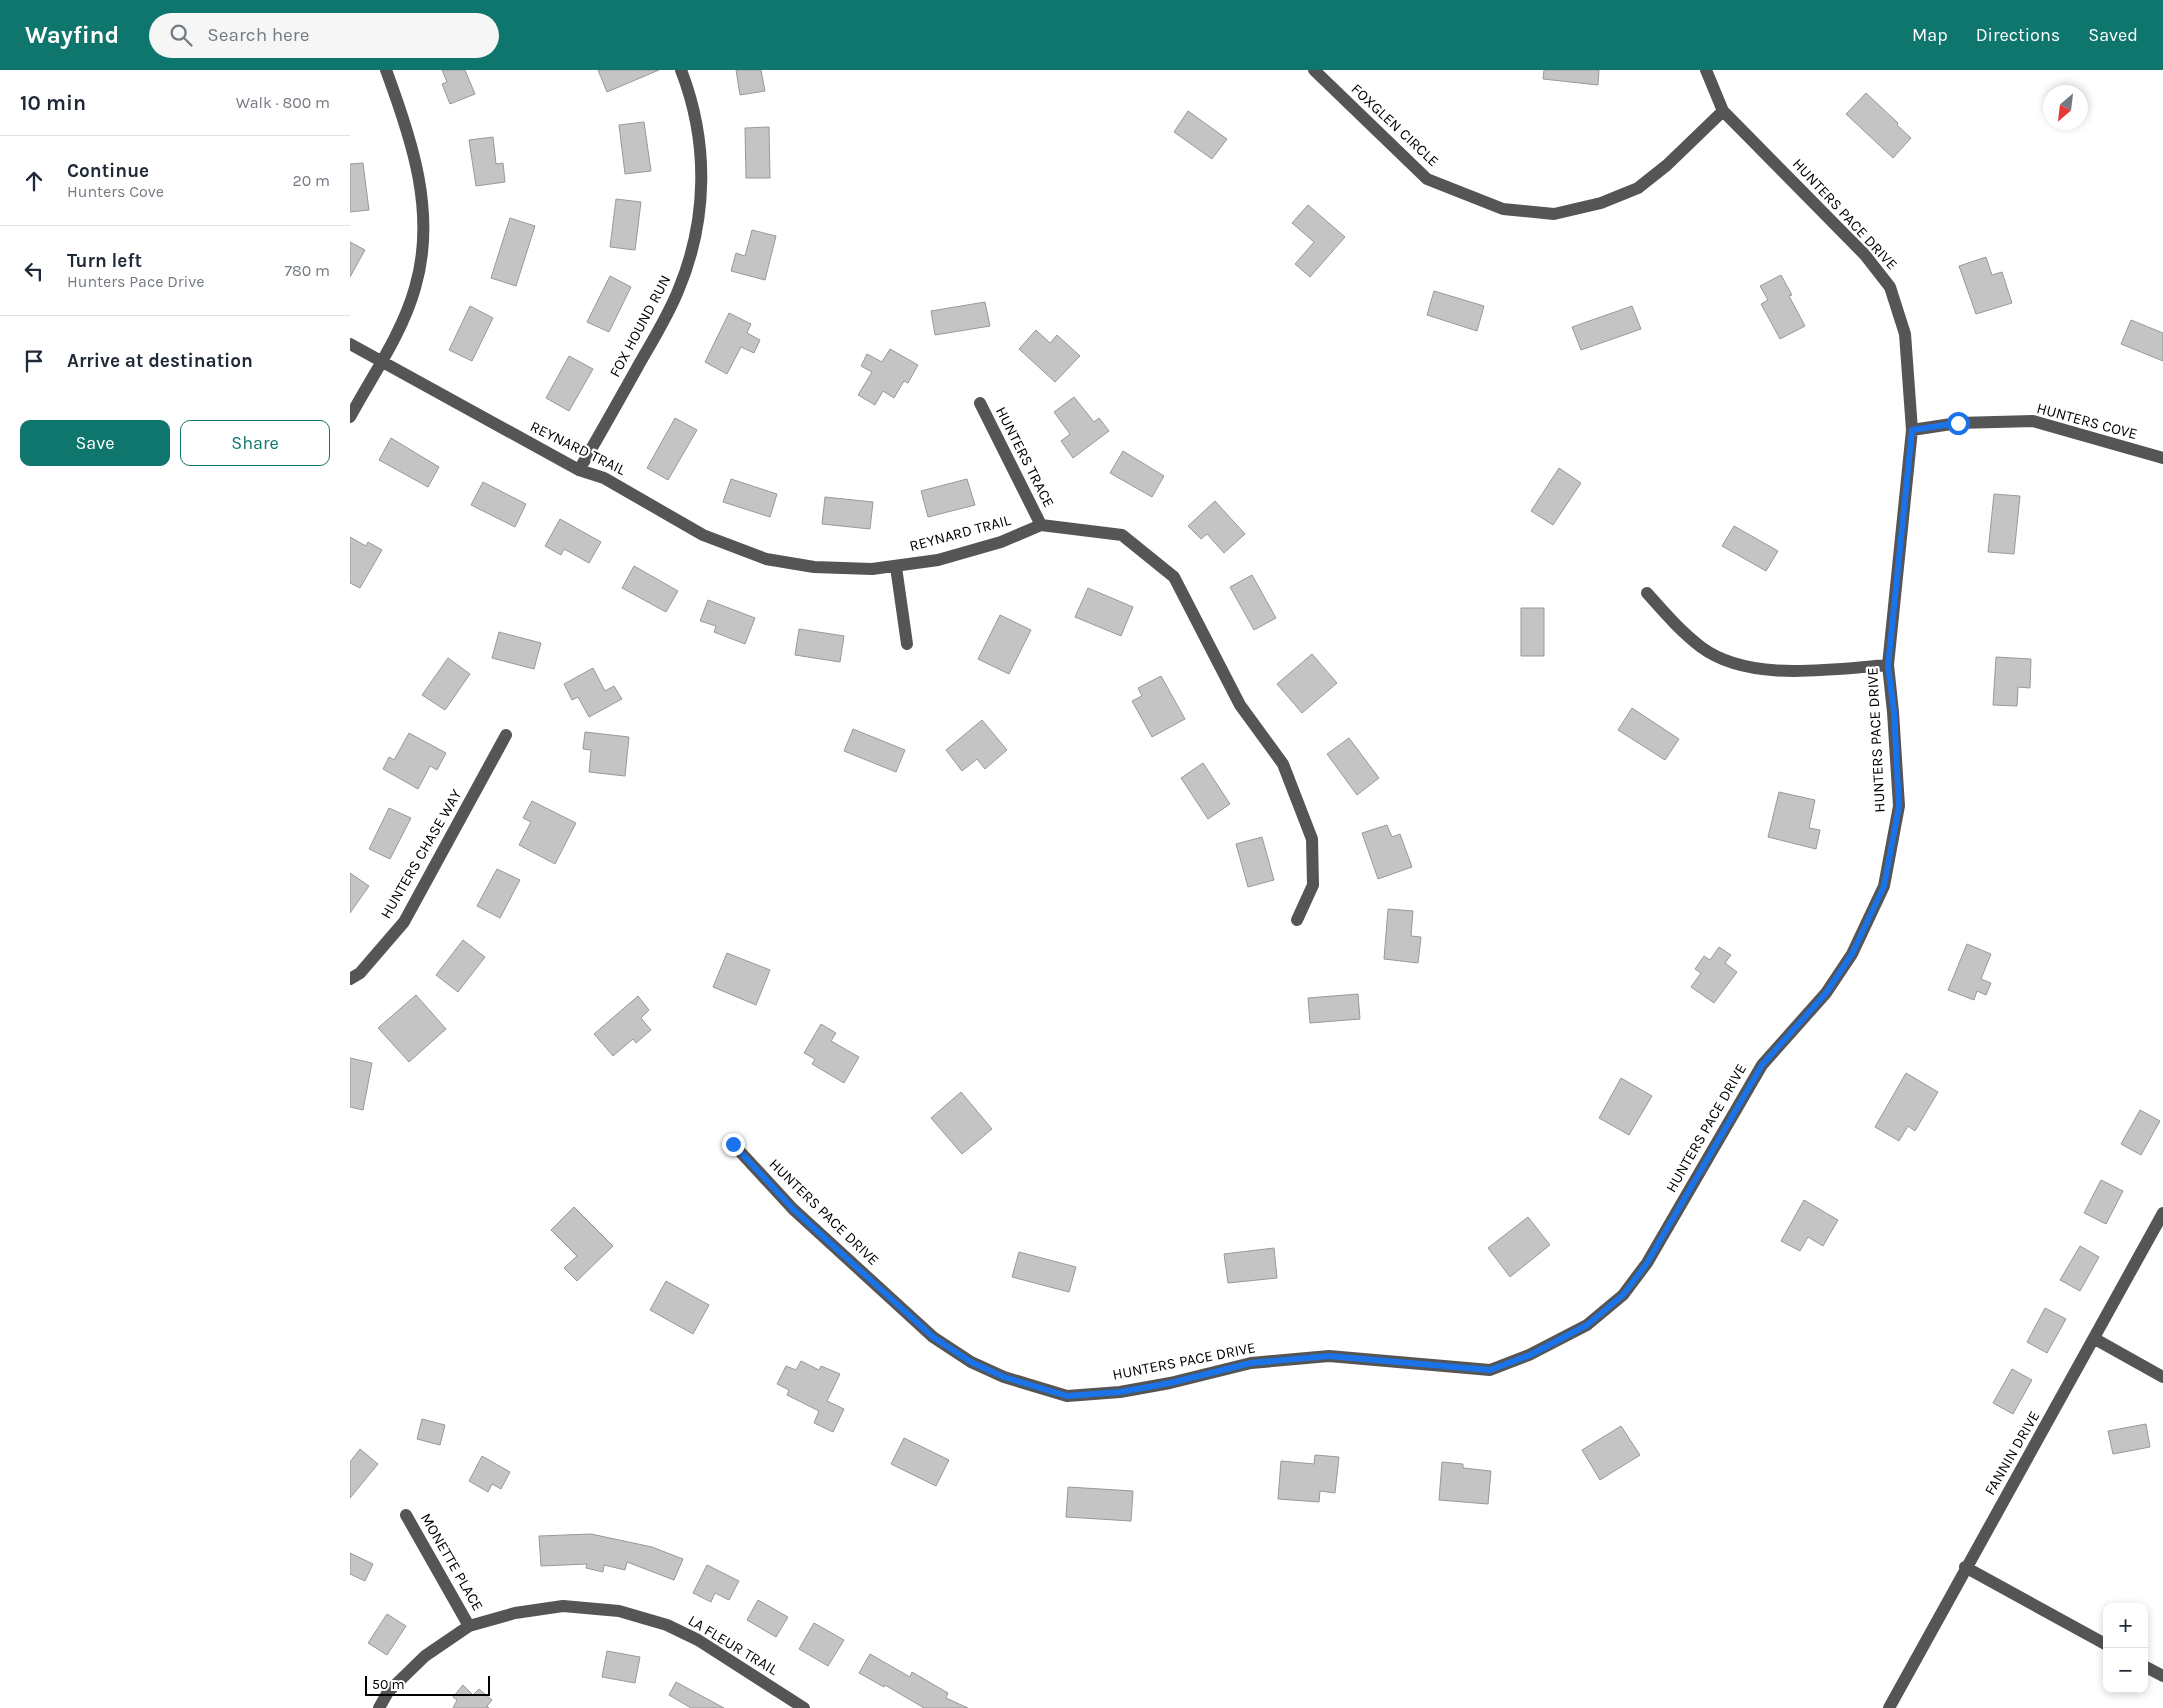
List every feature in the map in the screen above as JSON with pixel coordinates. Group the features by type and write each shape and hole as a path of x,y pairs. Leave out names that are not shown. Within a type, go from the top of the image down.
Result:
{"street":[{"path":"350,417 400,326 414,290 421,265 424,220 420,183 412,150 386,70"},
{"name":"FOX HOUND RUN","path":"580,470 670,308 694,246 701,197 700,147 690,98 681,70"},
{"name":"FOXGLEN CIRCLE","path":"1314,70 1427,179 1503,209 1528,212 1554,214 1601,203 1638,188 1667,165 1723,111"},
{"name":"HUNTERS PACE DRIVE","path":"733,1144 793,1209 933,1337 971,1362 1004,1377 1067,1396 1120,1392 1170,1383 1251,1363 1329,1356 1490,1370 1530,1355 1587,1325 1623,1295 1647,1263 1762,1065 1826,993 1852,954 1884,886 1899,806 1894,712 1888,666 1912,430 1905,334 1890,287 1865,255 1723,111 1706,70"},
{"name":"REYNARD TRAIL","path":"350,344 580,470 604,478 703,534 766,559 814,567 872,569 896,567 938,560 1001,542 1041,525"},
{"name":"HUNTERS TRACE","path":"980,403 1041,525"},
{"name":"HUNTERS COVE","path":"1912,430 1958,423 2033,421 2163,458"},
{"path":"1041,525 1122,535 1174,577 1240,705 1283,764 1312,839 1313,884 1297,920"},
{"path":"896,567 907,644"},
{"path":"1647,593 1675,625 1702,648 1733,663 1751,668 1805,671 1888,666"},
{"name":"HUNTERS CHASE WAY","path":"350,979 360,972 404,922 506,735"},
{"name":"FANNIN DRIVE","path":"1889,1708 2095,1339 2163,1213"},
{"path":"2095,1339 2163,1377"},
{"name":"MONETTE PLACE","path":"406,1515 469,1626"},
{"path":"1966,1567 2103,1643"},
{"name":"LA FLEUR TRAIL","path":"379,1708 388,1692 425,1656 469,1626 515,1613 563,1606 619,1611 667,1625 698,1640 804,1708"},
{"path":"2148,1668 2163,1676"}],"building":[{"path":"442,70 465,70 475,94 450,104 442,84 447,82"},
{"path":"598,70 659,70 607,92"},
{"path":"736,70 761,70 765,91 740,95"},
{"path":"1544,70 1599,70 1598,85 1543,79"},
{"path":"1866,93 1911,138 1893,158 1846,114"},
{"path":"1188,111 1227,139 1212,159 1174,132"},
{"path":"644,122 651,171 625,174 619,125"},
{"path":"769,127 770,178 746,178 745,128"},
{"path":"493,137 496,164 503,163 505,182 476,186 469,140"},
{"path":"363,163 369,210 350,212 350,164"},
{"path":"616,199 641,202 635,250 610,247"},
{"path":"1308,205 1345,237 1310,277 1295,264 1314,242 1292,223"},
{"path":"510,218 535,226 516,286 491,278"},
{"path":"752,230 776,236 765,280 731,271 736,253 745,256"},
{"path":"350,242 365,250 350,277"},
{"path":"1986,257 1992,275 2002,272 2012,303 1976,314 1959,266"},
{"path":"1781,275 1792,295 1789,296 1805,326 1780,339 1761,304 1768,300 1760,286"},
{"path":"610,276 631,287 609,332 587,322"},
{"path":"1434,291 1484,306 1477,331 1427,315"},
{"path":"985,302 990,326 935,335 931,311"},
{"path":"470,306 493,318 472,361 449,350"},
{"path":"1632,306 1641,329 1581,350 1572,327"},
{"path":"729,313 751,324 747,333 760,340 754,353 741,347 727,374 705,362"},
{"path":"2131,320 2163,333 2163,361 2121,344"},
{"path":"1036,330 1050,343 1057,335 1080,356 1055,382 1019,349"},
{"path":"890,349 918,365 908,383 904,381 894,398 883,391 875,405 858,395 872,372 861,366 867,354 882,362"},
{"path":"569,356 593,369 569,411 546,398"},
{"path":"1074,397 1094,422 1099,418 1109,431 1073,458 1061,441 1070,434 1054,412"},
{"path":"675,418 697,430 668,480 647,468"},
{"path":"391,438 439,467 428,487 379,460"},
{"path":"1123,451 1164,476 1152,497 1110,473"},
{"path":"1559,468 1581,483 1553,525 1531,511"},
{"path":"731,479 777,494 770,517 723,502"},
{"path":"967,479 975,505 928,517 921,491"},
{"path":"483,482 526,504 515,527 471,505"},
{"path":"1994,494 2020,496 2014,554 1988,552"},
{"path":"825,497 873,502 870,529 822,524"},
{"path":"1215,501 1245,534 1224,553 1207,534 1201,539 1188,526"},
{"path":"560,519 601,542 589,563 564,549 561,555 545,546"},
{"path":"1734,526 1778,551 1766,571 1722,546"},
{"path":"350,537 366,546 368,542 382,550 360,588 350,583"},
{"path":"634,566 678,591 666,612 622,588"},
{"path":"1252,575 1276,618 1254,630 1230,587"},
{"path":"1088,588 1133,607 1121,636 1075,617"},
{"path":"708,600 755,618 745,644 714,632 716,626 700,621"},
{"path":"1521,608 1544,608 1544,656 1521,656"},
{"path":"1000,615 1031,630 1009,674 978,659"},
{"path":"799,629 844,636 840,662 795,655"},
{"path":"499,632 541,643 534,669 492,658"},
{"path":"1312,654 1337,683 1302,713 1277,684"},
{"path":"1996,657 2031,659 2030,688 2018,687 2017,706 1993,705"},
{"path":"448,658 470,674 445,710 422,695"},
{"path":"593,668 605,691 614,686 622,699 589,717 578,697 572,700 564,684"},
{"path":"1161,676 1185,719 1152,737 1132,701 1142,696 1138,688"},
{"path":"1632,708 1679,739 1665,760 1618,730"},
{"path":"982,720 1007,750 985,769 977,759 962,771 946,750"},
{"path":"853,729 905,750 896,772 844,751"},
{"path":"585,732 629,737 625,776 589,772 591,750 583,749"},
{"path":"409,733 446,753 437,770 430,766 418,789 383,769 389,757 394,760"},
{"path":"1349,738 1379,778 1357,795 1327,754"},
{"path":"1203,763 1230,804 1208,819 1181,778"},
{"path":"1779,792 1815,800 1809,828 1820,830 1816,849 1768,837"},
{"path":"532,801 576,823 555,864 519,845 531,822 523,818"},
{"path":"389,808 411,818 390,859 369,849"},
{"path":"1387,825 1392,837 1400,834 1412,867 1378,879 1362,833"},
{"path":"1262,837 1274,880 1248,887 1236,844"},
{"path":"497,869 520,880 500,918 477,906"},
{"path":"350,873 369,886 350,913"},
{"path":"1388,909 1413,911 1411,936 1421,937 1418,963 1384,959"},
{"path":"463,940 485,957 458,992 436,975"},
{"path":"1967,944 1991,954 1981,979 1991,983 1986,995 1977,991 1974,1000 1948,990"},
{"path":"1719,947 1731,955 1725,963 1737,972 1714,1003 1691,987 1701,973 1695,969 1704,956 1710,960"},
{"path":"727,953 770,970 756,1005 713,987"},
{"path":"1358,994 1360,1019 1310,1023 1308,998"},
{"path":"416,995 446,1029 409,1062 378,1028"},
{"path":"638,996 649,1010 641,1018 651,1030 636,1043 633,1039 613,1056 594,1034"},
{"path":"821,1024 836,1033 831,1041 859,1057 844,1083 812,1064 815,1059 804,1053"},
{"path":"350,1058 372,1063 363,1110 350,1107"},
{"path":"1906,1073 1938,1092 1915,1131 1908,1126 1899,1141 1875,1127"},
{"path":"1621,1078 1652,1096 1629,1135 1599,1118"},
{"path":"961,1092 992,1129 962,1154 931,1118"},
{"path":"2140,1110 2160,1121 2141,1155 2121,1144"},
{"path":"2101,1180 2123,1191 2106,1224 2084,1213"},
{"path":"1804,1200 1838,1220 1823,1246 1808,1237 1800,1251 1781,1241"},
{"path":"574,1207 613,1246 577,1281 564,1268 577,1256 551,1230"},
{"path":"1528,1217 1550,1245 1510,1277 1488,1248"},
{"path":"2080,1246 2099,1257 2080,1291 2060,1280"},
{"path":"1274,1248 1277,1278 1228,1283 1224,1254"},
{"path":"1019,1252 1076,1267 1069,1292 1012,1277"},
{"path":"666,1281 709,1305 693,1334 650,1310"},
{"path":"2045,1308 2066,1319 2047,1353 2027,1342"},
{"path":"801,1361 819,1370 821,1366 840,1374 827,1401 844,1409 833,1432 814,1423 819,1411 787,1395 789,1390 777,1384 786,1366 796,1370"},
{"path":"2012,1369 2032,1380 2013,1414 1993,1403"},
{"path":"422,1419 445,1425 440,1445 417,1439"},
{"path":"2146,1424 2150,1447 2113,1454 2108,1431"},
{"path":"1621,1426 1640,1455 1600,1480 1582,1450"},
{"path":"904,1438 949,1460 936,1486 891,1464"},
{"path":"360,1449 378,1464 350,1498 350,1462"},
{"path":"1315,1455 1339,1457 1335,1493 1320,1491 1319,1502 1278,1499 1281,1461 1314,1464"},
{"path":"482,1456 510,1472 501,1489 492,1484 488,1492 469,1481"},
{"path":"1442,1462 1463,1464 1463,1468 1491,1471 1488,1504 1439,1500"},
{"path":"1068,1487 1133,1491 1131,1521 1066,1517"},
{"path":"591,1534 652,1547 683,1559 674,1580 627,1562 625,1570 604,1565 603,1572 586,1568 587,1564 541,1566 539,1536"},
{"path":"350,1553 373,1564 365,1581 350,1574"},
{"path":"707,1565 739,1581 729,1600 715,1593 711,1602 693,1593"},
{"path":"758,1600 788,1617 776,1637 747,1620"},
{"path":"387,1614 406,1626 387,1655 368,1643"},
{"path":"814,1623 844,1640 828,1666 799,1649"},
{"path":"607,1651 640,1657 635,1683 602,1677"},
{"path":"870,1654 910,1677 912,1672 948,1693 946,1698 968,1708 924,1708 885,1685 884,1687 859,1673"},
{"path":"676,1682 724,1708 691,1708 669,1695"},
{"path":"463,1685 473,1695 479,1689 492,1700 487,1706 489,1708 453,1708 457,1700 453,1697"}],"route":[{"path":"733,1144 793,1209 933,1337 971,1362 1004,1377 1067,1396 1120,1392 1170,1383 1251,1363 1329,1356 1490,1370 1530,1355 1587,1325 1623,1295 1647,1263 1762,1065 1826,993 1852,954 1884,886 1899,806 1894,712 1888,666 1912,430 1958,423"}]}
